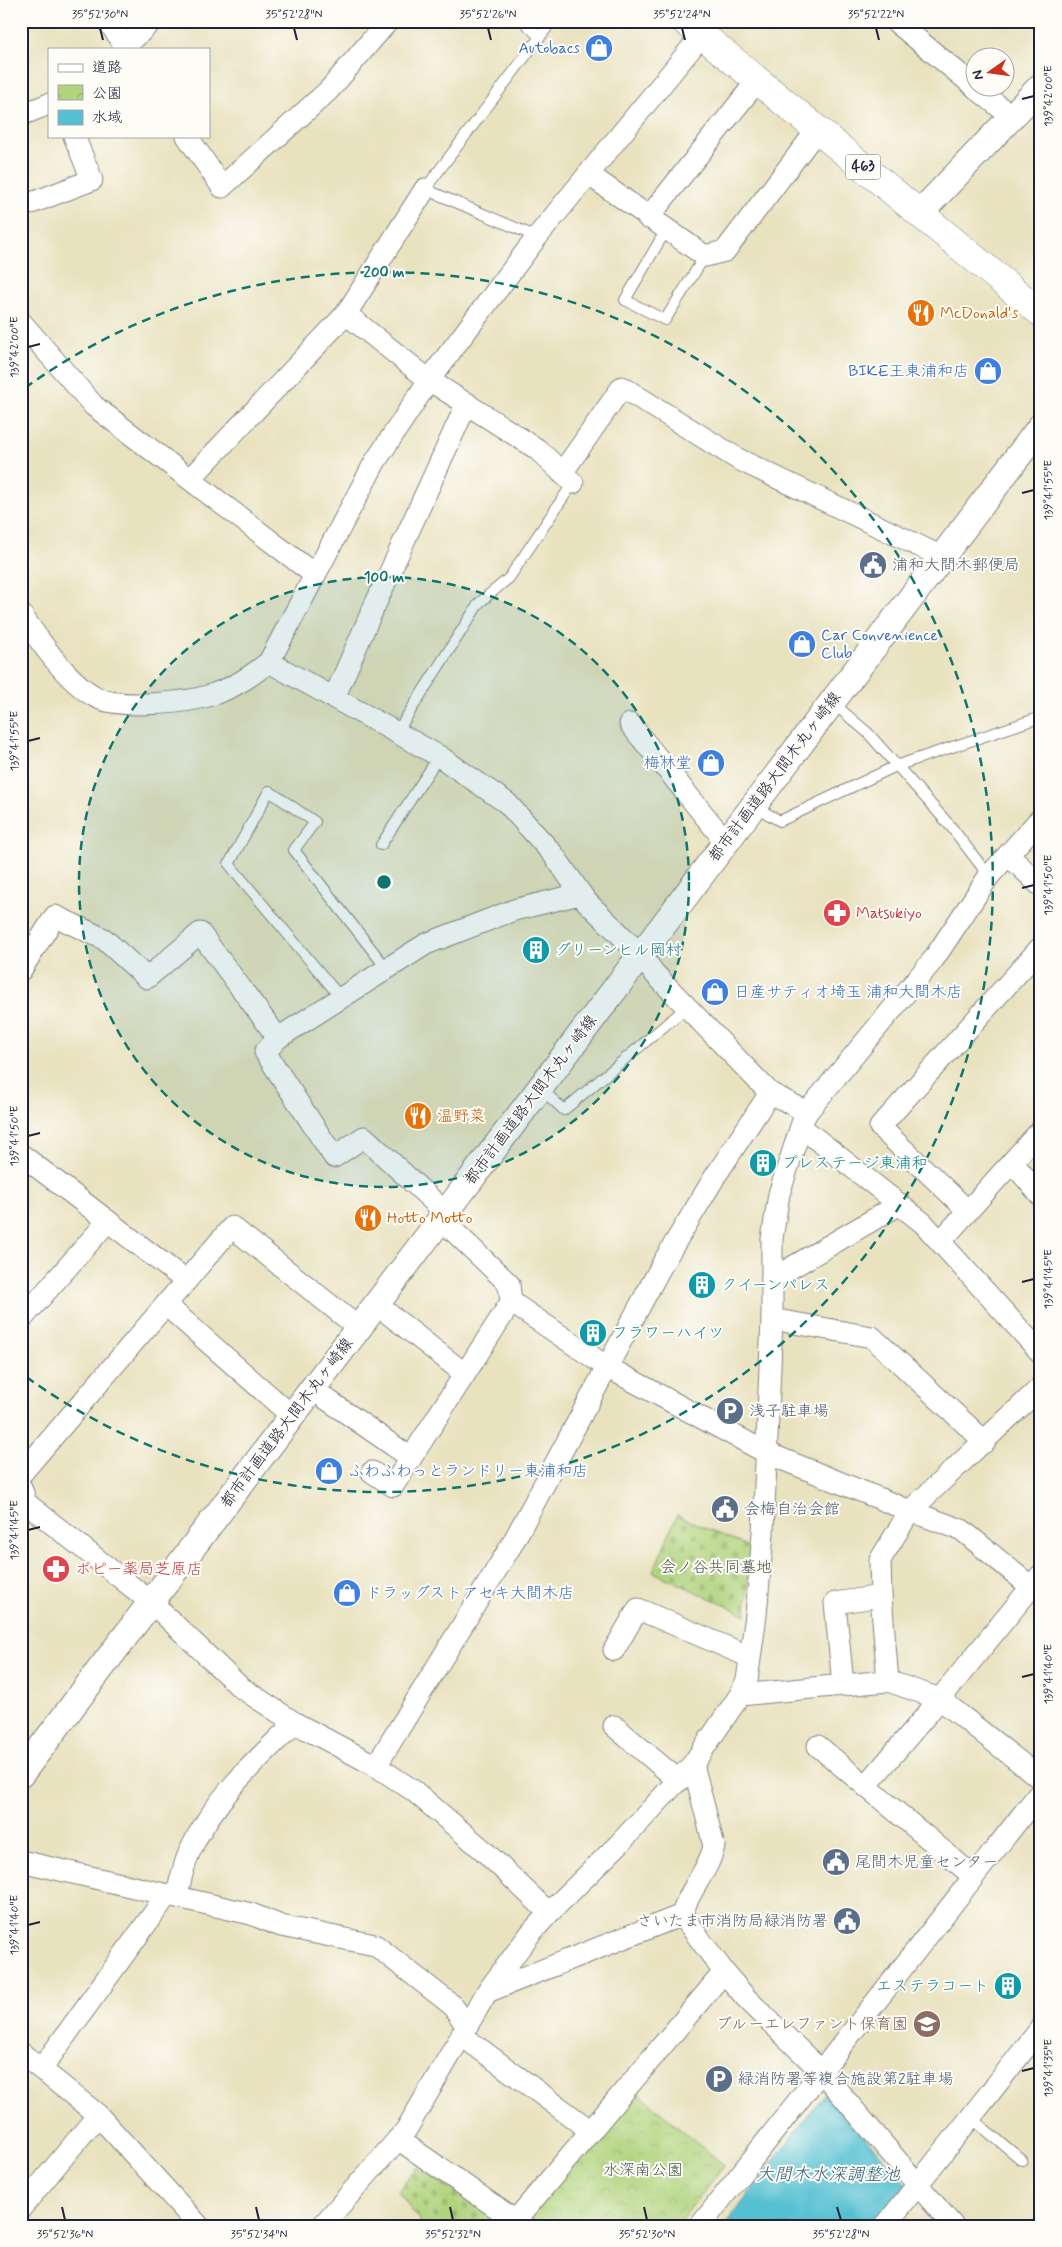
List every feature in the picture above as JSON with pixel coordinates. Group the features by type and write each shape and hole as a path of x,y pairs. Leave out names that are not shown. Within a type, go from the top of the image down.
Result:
{"highway":[{"name":"463","path":"700,26 757,81 1041,312"}],"street":[{"path":"108,21 126,48 152,21"},
{"path":"188,138 222,188 329,90 388,21"},
{"path":"895,21 964,78"},
{"path":"21,614 69,676 95,697 110,700 126,703 169,703 212,695 243,682 269,662 374,462 429,380 537,236 588,174 700,26"},
{"path":"648,218 757,81"},
{"path":"920,213 1041,86"},
{"path":"989,98 1012,117"},
{"path":"21,115 48,104"},
{"path":"588,174 648,218 705,256 725,251 817,130"},
{"path":"21,207 92,180 75,138"},
{"path":"190,479 346,314 424,189"},
{"path":"346,314 429,380 537,449 567,478 622,387 738,459 942,557"},
{"path":"21,322 94,406 315,575"},
{"path":"334,698 467,403"},
{"name":"都市計画道路大間木丸ヶ崎線","path":"21,1774 640,954 754,806 831,701 1041,426"},
{"path":"269,662 439,756 487,788 522,818 557,859 580,894 640,954 654,973 770,1093 804,1120 941,1241 1041,1354"},
{"path":"630,724 726,842"},
{"path":"322,2226 406,2130 487,1992 549,1913 619,1844 693,1764 740,1695 747,1680 760,1575 768,1453 772,1239 776,1210 804,1120 932,960 989,876 1041,818"},
{"path":"1008,856 1041,886"},
{"path":"372,1472 394,1486 511,1302 509,1284 364,1137 334,1157 265,1052 278,1038 426,944 514,910 580,894"},
{"path":"21,970 55,916 104,939 147,978 200,933 278,1038"},
{"path":"968,1211 880,1127 1041,947"},
{"path":"376,1766 511,1546 669,1253 716,1175 770,1093"},
{"path":"941,1241 1041,1130"},
{"path":"21,1158 23,1156 186,1281"},
{"path":"1012,1162 1041,1196"},
{"path":"772,1279 900,1204"},
{"path":"21,1320 108,1221"},
{"path":"21,1474 232,1227 359,1328"},
{"path":"511,1302 607,1367 768,1453 910,1511 962,1530 1035,1580 940,1699 866,1786"},
{"path":"376,1304 464,1374"},
{"path":"166,1305 292,1416"},
{"path":"772,1319 872,1338 985,1442"},
{"path":"888,1681 880,1560 910,1511 1041,1387"},
{"path":"312,1389 411,1458"},
{"path":"23,1500 151,1602 240,1687 295,1723 376,1766 414,1791 447,1817 549,1913"},
{"path":"842,1685 835,1603 881,1596"},
{"path":"614,1650 638,1609 750,1657"},
{"path":"740,1695 888,1681 940,1699 1041,1779"},
{"path":"42,2068 172,1896 189,1854 207,1822 232,1785 295,1723"},
{"path":"614,1726 678,1781"},
{"path":"818,1746 973,1876"},
{"path":"693,1764 714,1846 712,1858 684,1905 682,1915 724,1972 760,2013 821,2071 953,2226"},
{"path":"700,2226 1041,1791"},
{"path":"21,1861 251,1914 281,1926 375,1945 452,2005 464,2030 591,2131"},
{"path":"487,1992 682,1915"},
{"path":"398,2139 517,2224 591,2131 724,1972"},
{"path":"885,2226 970,2117 1037,2039"},
{"path":"21,2053 98,2115 199,2226"},
{"path":"21,2208 98,2115"}],"lane":[{"path":"523,21 540,37"},
{"path":"537,236 424,189 552,21"},
{"path":"666,230 625,300 665,320 705,256"},
{"path":"397,732 479,603 509,578 567,478"},
{"path":"831,701 868,733 952,828 989,876"},
{"path":"754,806 780,821 896,766 1041,717"},
{"path":"382,845 439,756"},
{"path":"341,998 229,864 269,791 315,822 294,850 387,969"},
{"path":"540,1088 564,1110 687,1007"},
{"path":"970,2117 1022,2160"}],"green space":[{"name":"会ノ谷共同墓地","path":"677,1515 751,1548 746,1615 653,1572"},
{"name":"水深南公園","path":"636,2091 724,2165 677,2226 533,2226 529,2222 529,2215"},
{"path":"417,2167 496,2218 497,2226 423,2226 398,2191"}],"water":[{"name":"大間木水深調整池","path":"825,2093 907,2184 873,2226 724,2226"}],"place":[{"name":"Autobacs","path":"599,48"},
{"name":"McDonald's","path":"921,313"},
{"name":"BIKE王東浦和店","path":"988,371"},
{"name":"浦和大間木郵便局","path":"873,565"},
{"name":"Car Convenience Club","path":"802,644"},
{"name":"梅林堂","path":"711,763"},
{"name":"Matsukiyo","path":"837,913"},
{"name":"グリーンヒル岡村","path":"536,950"},
{"name":"日産サティオ埼玉 浦和大間木店","path":"715,992"},
{"name":"温野菜","path":"418,1116"},
{"name":"プレステージ東浦和","path":"763,1163"},
{"name":"Hotto Motto","path":"368,1218"},
{"name":"クイーンパレス","path":"702,1285"},
{"name":"フラワーハイツ","path":"593,1333"},
{"name":"浅子駐車場","path":"730,1411"},
{"name":"ふわふわっとランドリー東浦和店","path":"329,1471"},
{"name":"会梅自治会館","path":"725,1509"},
{"name":"ポピー薬局芝原店","path":"56,1569"},
{"name":"ドラッグストアセキ大間木店","path":"347,1593"},
{"name":"尾間木児童センター","path":"836,1862"},
{"name":"さいたま市消防局緑消防署","path":"847,1921"},
{"name":"エステラコート","path":"1008,1986"},
{"name":"ブルーエレファント保育園","path":"927,2024"},
{"name":"緑消防署等複合施設第2駐車場","path":"719,2079"}]}
